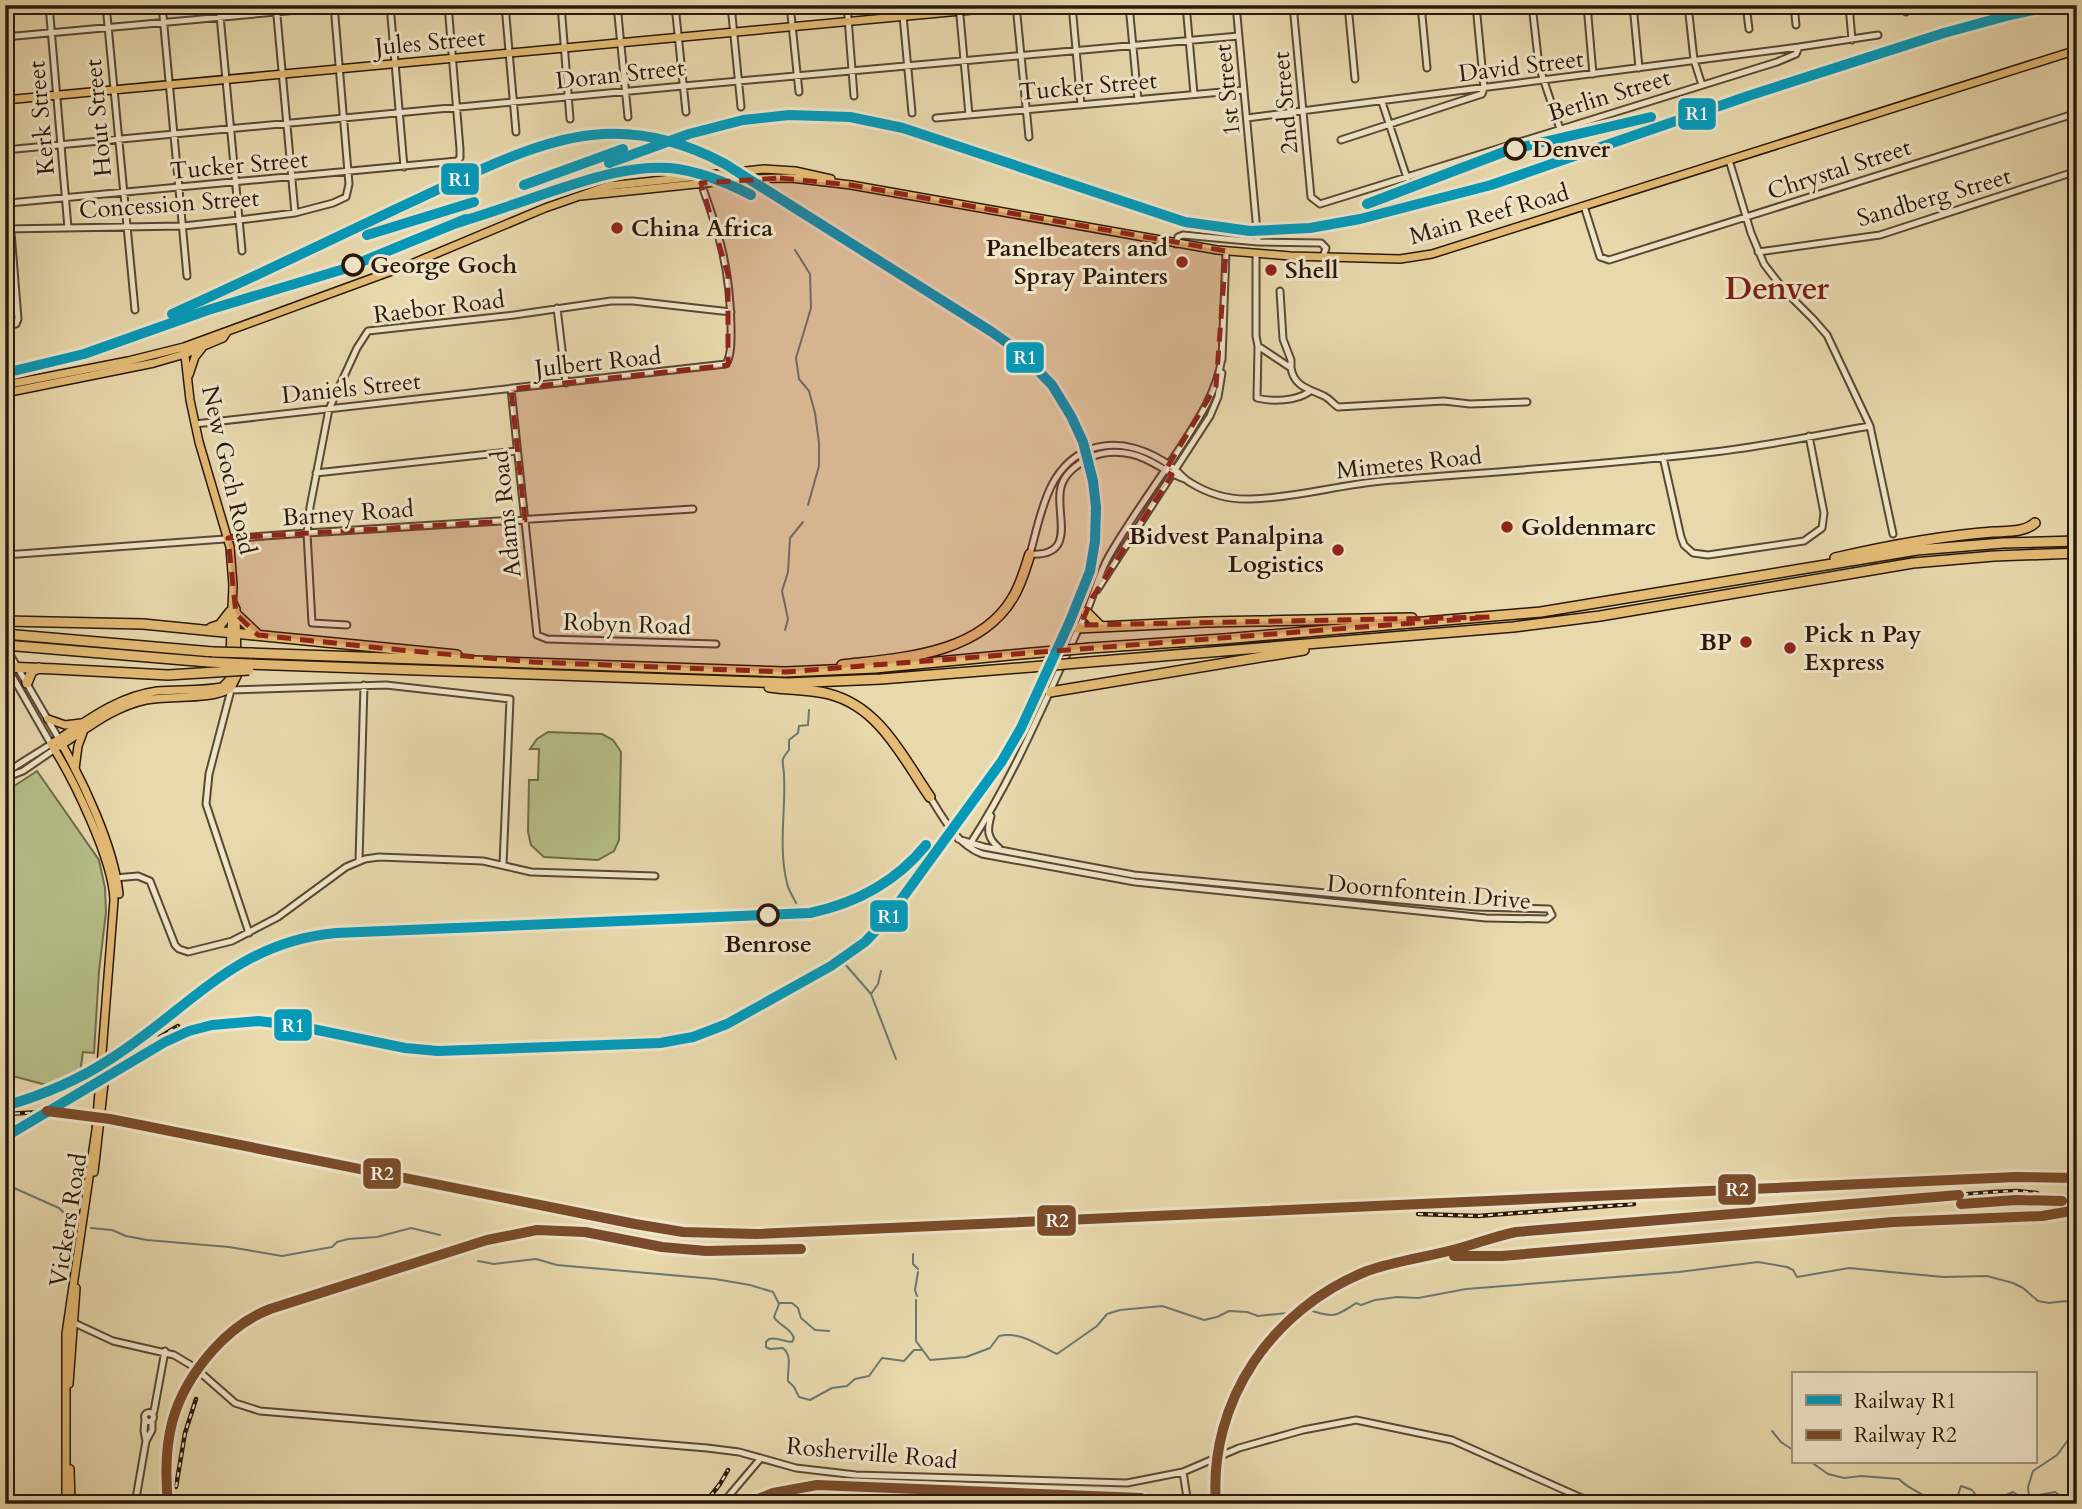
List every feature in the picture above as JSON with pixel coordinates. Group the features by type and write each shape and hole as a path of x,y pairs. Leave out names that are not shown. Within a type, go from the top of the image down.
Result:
{"highway":[{"path":"1736,580 1895,544 1949,535 2021,530 2035,523"},
{"path":"5,634 213,652 533,662 704,671 824,671 1491,617 1584,606 1917,550 2003,543 2077,541"},
{"path":"6,666 168,675 249,667 299,666 708,681 833,682 1357,641 1559,622 1913,564 1994,556 2077,553"},
{"path":"704,671 824,667 914,654 964,641 989,626 1011,601 1019,587 1030,554"},
{"path":"206,630 220,625 233,610 258,635"},
{"path":"1086,612 1100,626"},
{"path":"1079,628 1491,617"},
{"path":"5,621 95,622 233,632 533,662"},
{"path":"1050,692 1357,641"},
{"path":"5,645 249,667"},
{"path":"27,683 32,671 41,668"},
{"path":"708,681 817,691 851,702 887,732 930,797"}],"main road":[{"name":"Jules Street","path":"5,100 792,28 959,9 1026,5"},
{"name":"Main Reef Road","path":"5,393 75,381 173,358 221,332 411,264 581,195 728,176 780,178 851,185 1226,251 1400,259 1427,256 2077,50"},
{"name":"Main Reef Road","path":"5,385 205,345 223,338 227,332"},
{"path":"173,358 187,373 205,345"},
{"name":"New Goch Road","path":"184,350 195,424 228,538 233,571 233,632 227,689"},
{"path":"57,744 116,703 143,694 227,689"},
{"path":"48,719 61,725 84,726"},
{"path":"75,770 84,726"},
{"name":"Vickers Road","path":"57,744 75,770 103,835 119,900 103,1103 70,1321 68,1504"},
{"name":"Vickers Road","path":"57,744 114,878"}],"street":[{"name":"Kerk Street","path":"49,5 68,228"},
{"name":"Hout Street","path":"106,5 135,310"},
{"path":"162,5 187,276"},
{"path":"219,5 242,251"},
{"path":"5,37 221,17 276,8 353,5"},
{"path":"390,5 404,167"},
{"path":"448,5 457,107"},
{"path":"505,5 516,132"},
{"path":"561,5 570,119"},
{"path":"618,5 628,117"},
{"path":"675,5 686,112"},
{"path":"731,5 741,107"},
{"path":"790,5 799,92"},
{"path":"847,5 854,96"},
{"path":"902,5 912,113"},
{"path":"1072,5 1081,105"},
{"path":"1129,5 1138,100"},
{"path":"1186,5 1194,94"},
{"name":"1st Street","path":"1236,5 1258,242"},
{"name":"2nd Street","path":"1293,5 1311,197"},
{"path":"1348,5 1355,79"},
{"path":"1421,5 1427,68"},
{"path":"1341,140 1480,95 1484,88 1476,5"},
{"path":"1532,5 1543,80 1560,129"},
{"path":"1587,5 1593,74"},
{"path":"1633,5 1639,68"},
{"path":"1688,5 1693,60 1702,85"},
{"path":"1746,5 1748,29"},
{"path":"1794,5 1796,25"},
{"path":"1849,5 1852,40"},
{"path":"334,6 349,172"},
{"path":"1016,6 1029,136"},
{"path":"276,8 295,213"},
{"path":"959,9 969,115"},
{"name":"Berlin Street","path":"1311,197 1315,202 1324,204 1777,62 1796,54 1800,47 1878,35"},
{"name":"Doran Street","path":"5,150 1239,36"},
{"name":"David Street","path":"1247,118 1800,47"},
{"name":"Tucker Street","path":"936,118 1244,90"},
{"path":"1459,92 1462,101"},
{"path":"1382,102 1407,178"},
{"name":"Tucker Street","path":"9,203 457,161 460,158 460,149 457,107"},
{"name":"Chrystal Street","path":"1584,206 1600,257 1612,260 2077,113"},
{"path":"5,158 8,229 18,319 16,324 7,325"},
{"path":"1729,160 1758,252 1784,290 1827,335 1870,426 1893,534"},
{"name":"Concession Street","path":"8,229 183,226 295,213 343,199 349,192 349,172"},
{"name":"Sandberg Street","path":"1758,252 1880,235 2077,172"},
{"path":"699,179 717,225 731,312"},
{"path":"1175,244 1178,237 1183,235 1258,242 1321,243 1326,248 1323,257"},
{"path":"1092,598 1216,403 1222,383 1226,251"},
{"path":"1256,254 1257,398 1290,399 1309,392"},
{"path":"1280,291 1283,338 1291,360 1293,377 1309,392 1326,397 1341,408 1444,401 1470,404 1527,401"},
{"name":"Raebor Road","path":"347,625 312,623 306,533 329,409 357,348 368,331 622,300 731,312"},
{"path":"557,308 566,383"},
{"name":"Julbert Road","path":"511,388 722,365 728,362 731,312"},
{"path":"1258,346 1292,368"},
{"path":"930,797 958,839 969,846 992,810 1050,692 1092,598 1100,573 1212,395 1218,381 1222,358"},
{"name":"Daniels Street","path":"195,424 511,388"},
{"name":"Adams Road","path":"511,388 537,635"},
{"name":"Mimetes Road","path":"1095,452 1129,453 1167,468 1204,490 1221,496 1254,499 1377,481 1728,450 1870,426"},
{"path":"1663,457 1678,526 1685,545 1693,553 1700,555 1725,553 1804,541 1822,528 1824,513 1808,436"},
{"path":"316,474 517,451"},
{"path":"1095,452 1064,478 1059,493 1063,528 1060,540 1047,552 1030,554 1050,486 1070,461 1095,452"},
{"name":"Barney Road","path":"5,555 693,509"},
{"name":"Robyn Road","path":"537,635 547,639 716,645"},
{"path":"5,645 48,719 57,744"},
{"path":"6,666 57,744"},
{"path":"359,861 364,685"},
{"path":"249,933 206,804 208,774 227,689 364,685 510,699 503,865"},
{"path":"5,775 23,771 57,744"},
{"path":"992,810 988,826 989,837 1003,850"},
{"name":"Doornfontein Drive","path":"969,846 1134,874 1494,909 1538,907 1549,909 1552,915 1547,919 1486,918 1135,882 982,854 969,846"},
{"path":"114,878 138,876 150,881 176,945 183,951 198,951 249,933 278,917 346,867 379,857 483,862 531,872 654,876"},
{"name":"Rosherville Road","path":"70,1321 113,1341 165,1351 194,1367 228,1399 250,1409 707,1448 817,1471 932,1478 1127,1483 1183,1472 1239,1448 1303,1430 1356,1420 1452,1440 1594,1503"},
{"path":"135,1504 146,1441 145,1420 149,1422 154,1411 165,1351"},
{"path":"146,1441 152,1430 152,1417"},
{"path":"722,1504 761,1458"},
{"path":"1183,1472 1188,1504"}],"highlighted area":[{"path":"780,178 851,185 1226,251 1216,386 1165,471 1172,475 1092,598 1081,625 1491,617 785,672 533,662 258,635 236,614 228,538 525,520 511,389 728,365 728,275 701,183"}],"green space":[{"path":"548,732 602,734 613,740 621,752 619,840 614,851 598,860 544,857 531,845 528,832 529,780 538,780 539,749 530,749 537,739"},
{"path":"37,771 99,860 105,888 106,912 94,1053 83,1052 80,1073 50,1086 5,1074 5,792"}],"waterway":[{"path":"795,250 810,274 811,308 796,358 799,379 809,391 815,413 819,443 819,466 808,505"},
{"path":"785,630 788,619 782,591 788,572 790,538 803,522"},
{"path":"796,903 784,870 783,761 789,750 789,740 798,733 799,726 808,725 809,710"},
{"path":"845,964 871,994 896,1059"},
{"path":"871,994 878,984 881,971"},
{"path":"5,1184 59,1208 75,1224"},
{"path":"91,1228 112,1230 147,1240 229,1247 282,1256 332,1247 337,1242 348,1239 377,1237 411,1228 440,1235"},
{"path":"913,1254 913,1264 918,1269"},
{"path":"478,1261 494,1264 536,1259 557,1265 715,1279 773,1292 779,1304 774,1317 794,1338 792,1342 769,1339 766,1347 783,1348 789,1359 788,1381 799,1397 810,1400 832,1388 847,1386 855,1379 869,1376 882,1358 904,1361 914,1350 921,1350"},
{"path":"1301,1313 1309,1310 1334,1315 1356,1303 1361,1305 1397,1297 1418,1298 1466,1289 1679,1272 1758,1262 1787,1267 1793,1270 1797,1277 1849,1268 1943,1277 1987,1276 2013,1283 2038,1301 2077,1303"},
{"path":"917,1296 915,1290 918,1272"},
{"path":"916,1300 916,1341 930,1360 966,1357 990,1348 999,1336 1007,1335 1029,1340 1057,1354 1097,1326 1107,1314 1120,1310 1162,1306 1204,1320 1229,1311 1258,1316 1288,1313"},
{"path":"779,1303 792,1303 798,1308 801,1318 815,1330 829,1331"},
{"path":"2029,1496 2028,1487 2033,1471 2057,1455 2077,1428"},
{"path":"1772,1431 1792,1449"},
{"path":"1814,1464 1828,1474 1844,1478 1861,1476 1899,1479 1931,1502 1949,1504"},
{"path":"1955,1504 1961,1486 1972,1490 1983,1504"},
{"path":"1984,1504 2013,1492 2022,1498 2055,1492 2064,1498 2063,1504"}],"railway":[{"path":"160,1037 178,1026"},
{"path":"5,1114 60,1111 110,1119 683,1232 756,1234 2016,1177 2077,1178"},
{"path":"1216,1504 1216,1466 1223,1429 1235,1395 1253,1363 1276,1334 1303,1309 1333,1287 1367,1271 1516,1232 1993,1192 2037,1193"},
{"path":"2027,1200 2075,1202"},
{"path":"1418,1214 1478,1216 1634,1204"},
{"path":"1451,1255 1502,1256 1893,1222 2042,1216 2077,1210"},
{"path":"168,1504 167,1460 172,1421 187,1385 226,1337 246,1321 270,1309 487,1240 537,1230 585,1232 662,1247 706,1251 801,1249"},
{"path":"176,1487 185,1433 196,1399"},
{"path":"704,1504 728,1470"},
{"path":"745,1504 773,1493 817,1485 1141,1498"}],"rail line":[{"name":"R1","path":"609,163 689,134 743,120 789,115 850,117 903,128 1185,222 1250,231 1310,228 1360,219 1491,185 1751,95 1944,33 2057,5"},
{"name":"R1","path":"1367,204 1509,150 1651,117"},
{"name":"R1","path":"5,1137 165,1042 189,1031 212,1025 258,1021 293,1025 405,1048 438,1051 660,1043 693,1037 727,1024 831,966 865,942 887,919 1002,761 1021,728 1090,571 1095,541 1096,507 1093,481 1083,442 1052,385 1020,352 725,164 694,149 661,139 627,134 592,135 522,153 172,314"},
{"name":"R1","path":"524,185 623,149"},
{"name":"R1","path":"451,225 590,179 637,169 670,168 701,174 751,195"},
{"name":"R1","path":"367,235 474,202"},
{"name":"R1","path":"5,373 84,354 208,310 344,269 466,219"},
{"name":"R1","path":"5,1106 47,1092 87,1073 140,1039 242,963 270,949 301,939 336,933 810,913 844,903 874,889 902,870 926,845"},
{"name":"R2","path":"47,1111 110,1119 683,1232 756,1234 2016,1177 2077,1178"},
{"name":"R2","path":"1216,1504 1216,1466 1223,1429 1235,1395 1253,1363 1276,1334 1303,1309 1333,1287 1367,1271 1516,1232 1959,1195"},
{"name":"R2","path":"1961,1204 2016,1200 2062,1201"},
{"name":"R2","path":"1454,1256 1502,1256 1893,1222 2042,1216 2077,1210"},
{"name":"R2","path":"168,1504 167,1460 172,1421 187,1385 226,1337 246,1321 270,1309 487,1240 537,1230 585,1232 662,1247 706,1251 801,1249"},
{"name":"R2","path":"745,1504 773,1493 817,1485 1141,1498"}],"place":[{"name":"Denver","path":"1515,149"},
{"name":"China Africa","path":"617,228"},
{"name":"Panelbeaters and Spray Painters","path":"1182,262"},
{"name":"George Goch","path":"353,265"},
{"name":"Shell","path":"1271,270"},
{"name":"Goldenmarc","path":"1507,527"},
{"name":"Bidvest Panalpina Logistics","path":"1338,550"},
{"name":"BP","path":"1746,642"},
{"name":"Pick n Pay Express","path":"1790,648"},
{"name":"Benrose","path":"768,915"}],"district":[{"name":"Denver","path":"1777,288"}]}
